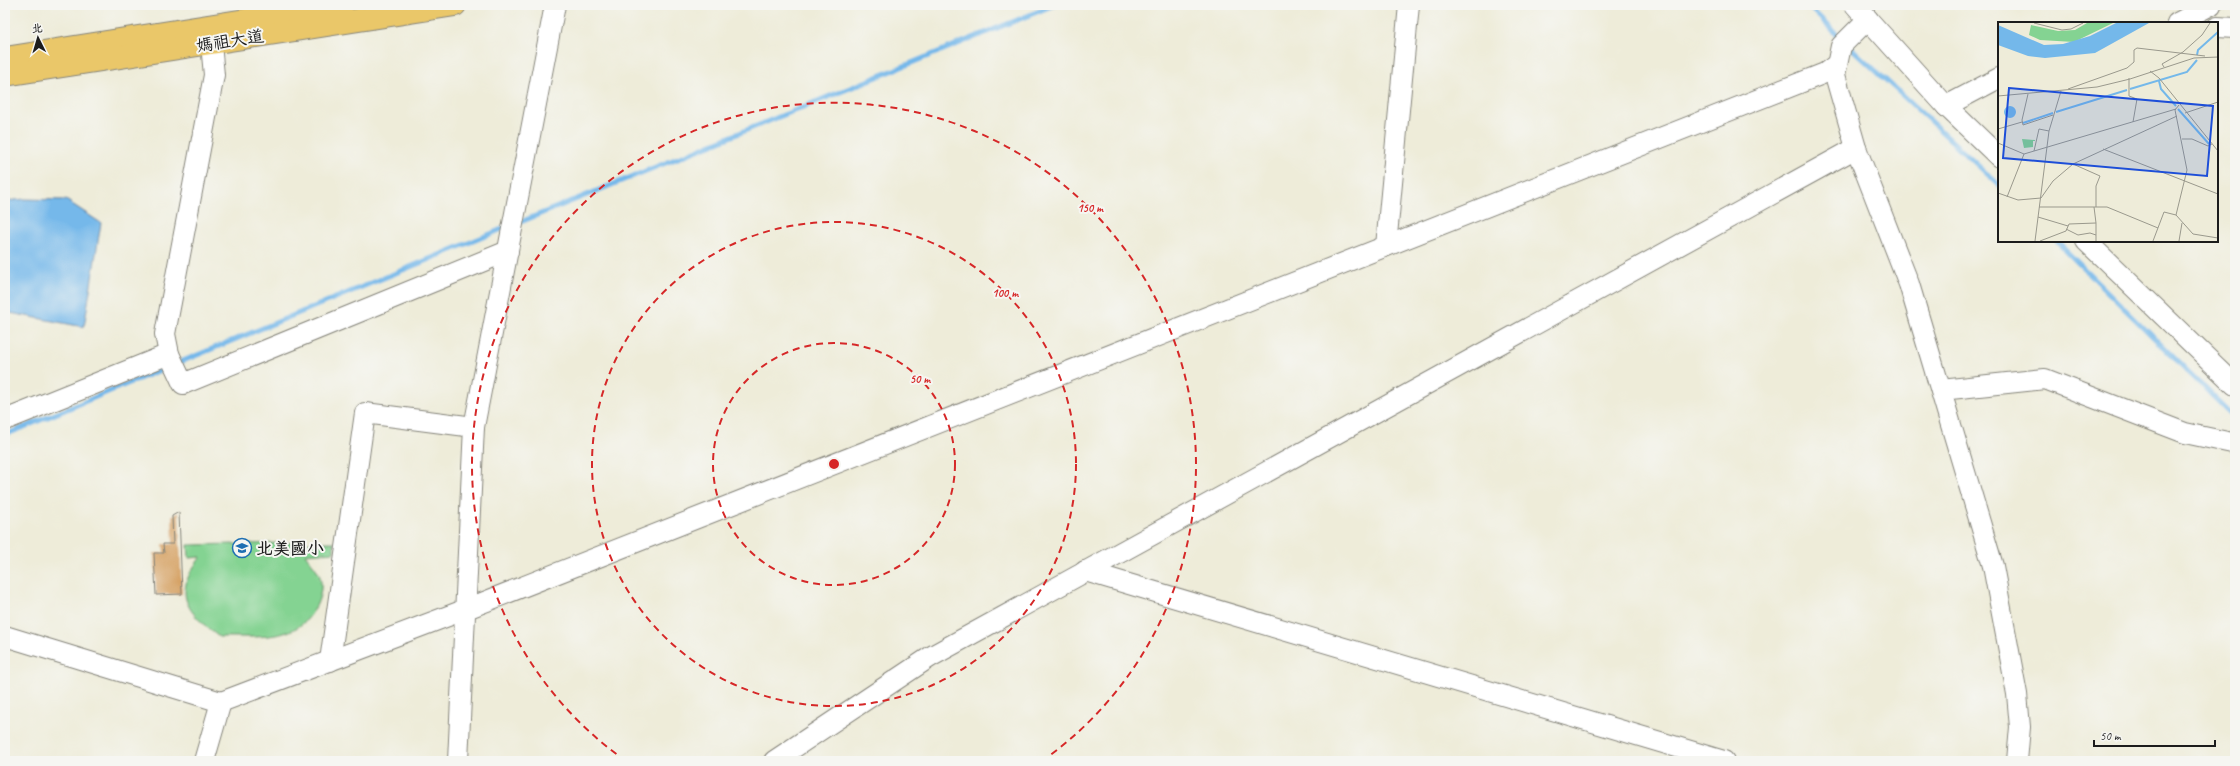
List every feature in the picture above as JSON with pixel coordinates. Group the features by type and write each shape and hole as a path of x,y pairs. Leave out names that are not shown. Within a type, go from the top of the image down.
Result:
{"main road":[{"name":"媽祖大道","path":"5,58 342,5"},
{"name":"媽祖大道","path":"5,75 455,5"}],"street":[{"path":"458,761 464,610 474,427 555,5"},
{"path":"1386,246 1409,5"},
{"path":"2179,22 2212,5"},
{"path":"1998,156 1946,106 1861,12 1841,46 1835,75 1856,148 1909,284 1993,566 2018,707 2020,726 2017,761"},
{"path":"2218,27 2235,28"},
{"path":"211,44 214,75 165,334 169,354 183,384 508,251"},
{"path":"5,636 221,702 464,610 1825,73 1837,64"},
{"path":"1946,106 1998,79"},
{"path":"774,761 930,656 1856,148"},
{"path":"2087,242 2235,385"},
{"path":"5,420 169,354"},
{"path":"1941,390 2045,378 2185,433 2232,443 2235,441"},
{"path":"330,661 365,413 474,427"},
{"path":"1085,571 1724,761"},
{"path":"204,761 221,702"}],"green space":[{"path":"334,542 334,552 305,554 319,574 321,581 320,597 309,617 300,626 288,632 261,637 219,637 198,619 187,602 185,592 187,582 192,570 201,557 189,558 188,545"}],"water":[{"path":"25,199 66,200 101,223 84,327 5,312 5,201"}],"building":[{"path":"179,512 182,594 156,595 154,553 164,553 163,544 173,544 172,516"}],"waterway":[{"path":"518,223 1054,5"},
{"path":"1807,5 1842,39"},
{"path":"1848,45 1998,184"},
{"path":"178,363 507,227"},
{"path":"2057,242 2235,418"},
{"path":"5,435 170,366"}],"place":[{"name":"北美國小","path":"242,548"}]}
